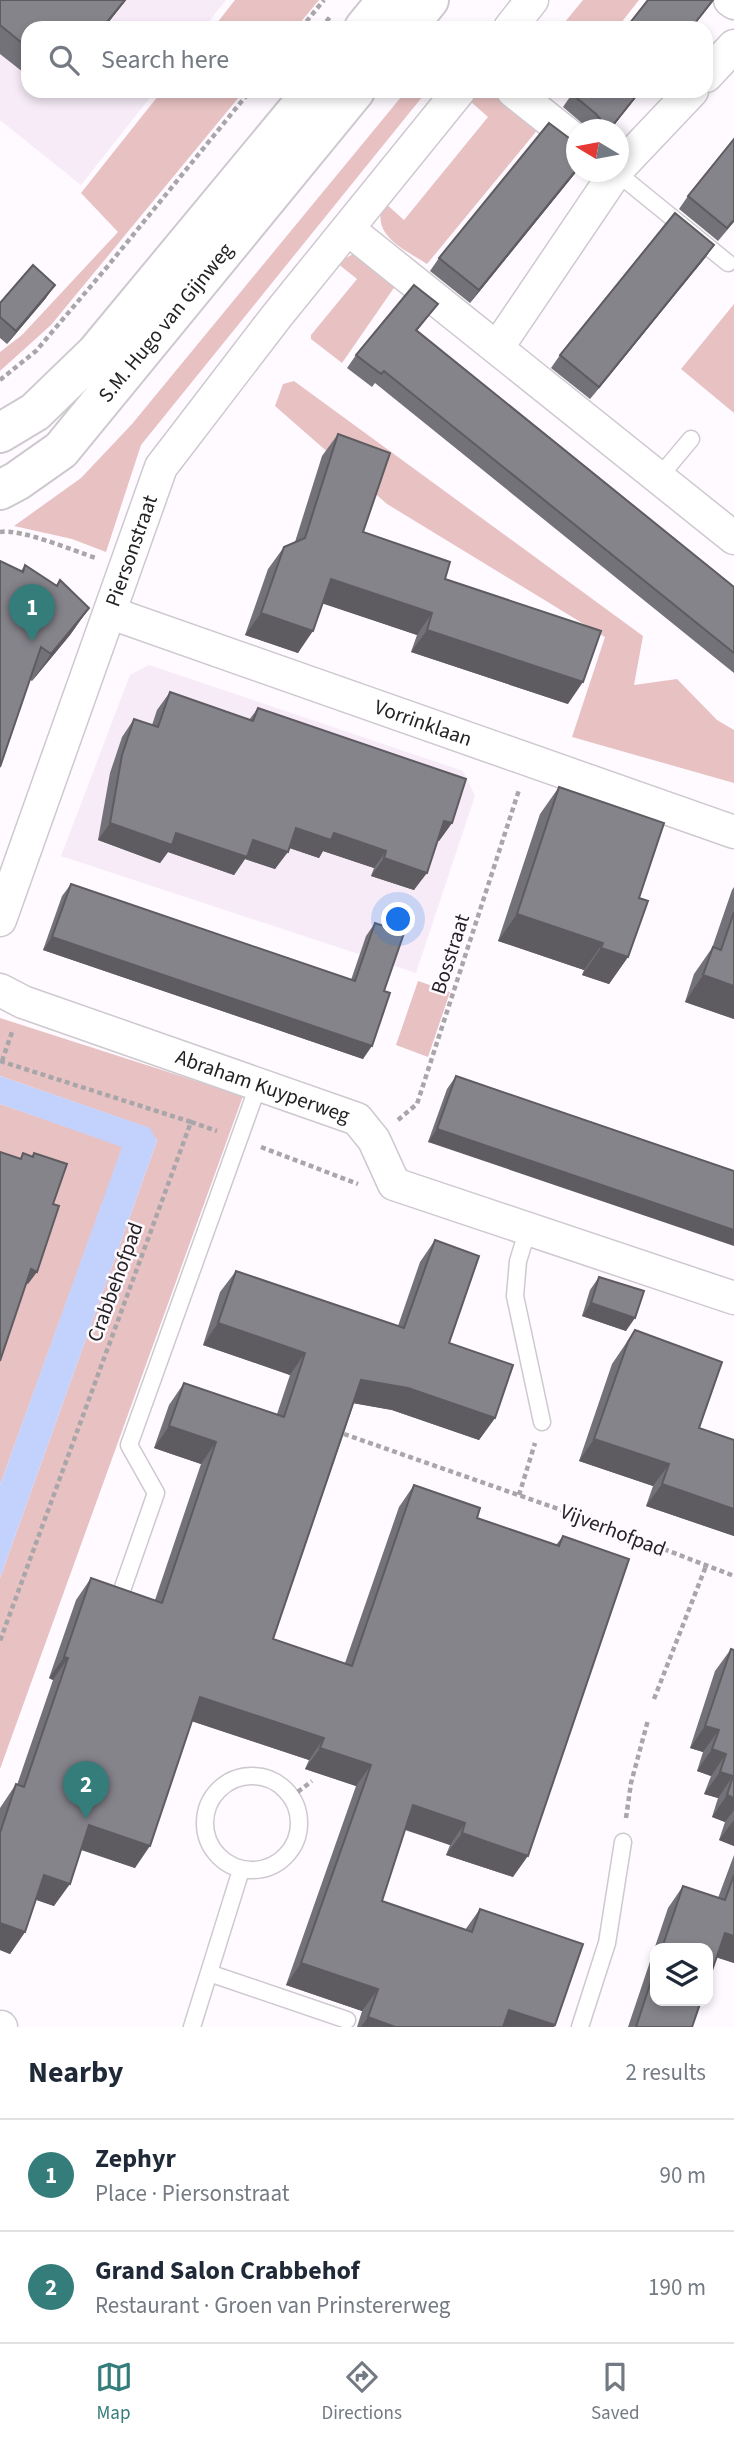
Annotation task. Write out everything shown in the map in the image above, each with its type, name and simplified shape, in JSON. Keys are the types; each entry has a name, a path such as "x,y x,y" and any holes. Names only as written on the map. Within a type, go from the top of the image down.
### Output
{"street":[{"path":"370,21 387,0"},
{"path":"412,21 429,0"},
{"path":"516,21 532,0"},
{"path":"730,0 734,3"},
{"path":"713,68 734,46"},
{"path":"307,116 342,98"},
{"name":"Piersonstraat","path":"0,920 161,467 232,372 453,98"},
{"path":"522,98 566,133"},
{"path":"629,157 685,98"},
{"name":"S.M. Hugo van Gijnweg","path":"0,433 35,412 96,353 307,116"},
{"name":"S.M. Hugo van Gijnweg","path":"0,490 18,481 61,450 307,116"},
{"path":"497,348 609,182"},
{"path":"348,229 660,476 734,538"},
{"name":"Vorrinklaan","path":"111,613 734,832"},
{"name":"Abraham Kuyperweg","path":"1,994 357,1119 374,1140 394,1184"},
{"path":"394,1184 734,1298"}],"lane":[{"path":"629,182 728,263"},
{"path":"660,476 691,439"},
{"path":"120,1596 156,1493 129,1445 258,1086"},
{"path":"528,1229 518,1261 516,1296 542,1422"},
{"path":"243,1777 263,1777 278,1784 291,1797 298,1813 299,1828 293,1847 283,1859 267,1868 241,1870 220,1858 209,1845 205,1829 206,1812 214,1796 226,1783 243,1777"},
{"path":"580,2027 607,1943 623,1842"},
{"path":"192,2027 241,1870"},
{"path":"209,1973 347,2020"}],"path":[{"path":"307,21 324,0"},
{"path":"0,380 36,351 244,98"},
{"name":"Bosstraat","path":"374,1140 418,1104 519,789 531,760"},
{"path":"0,1060 191,1122 372,1189 394,1184"},
{"name":"Crabbehofpad","path":"0,1641 191,1122"},
{"path":"519,1495 542,1422"},
{"name":"Vijverhofpad","path":"344,1434 519,1495 734,1576"},
{"path":"654,1699 706,1566"},
{"path":"623,1842 631,1783 648,1720"},
{"path":"291,1797 312,1781"}],"shaded area":[{"path":"0,0 226,0 210,21 21,21 21,98 149,98 81,185 0,120"},
{"path":"235,0 319,0 302,21 218,21"},
{"path":"583,0 639,0 622,21 566,21"},
{"path":"156,98 238,98 51,325 0,371 0,352 22,335 118,232 81,193"},
{"path":"400,98 421,98 141,445 106,552 72,539 14,526 81,478 132,424"},
{"path":"474,98 502,98 520,110 539,128 427,264 391,240 385,232 381,224 384,202 404,220 488,117 470,101"},
{"path":"353,254 363,255 398,282 342,363 311,339 311,335 357,279 337,263"},
{"path":"734,304 734,413 681,369"},
{"path":"294,381 643,636 634,685 677,679 717,720 734,730 734,783 572,737 605,637 387,504 275,406 283,384"},
{"path":"149,665 463,771 475,796 416,973 61,856 130,675"},
{"path":"418,981 450,992 428,1057 396,1045"},
{"path":"0,1018 243,1096 0,1769 0,1578 157,1141 149,1128 0,1076"},
{"path":"0,1104 123,1146 0,1485"}],"water":[{"path":"0,1076 150,1128 157,1141 0,1578 0,1485 122,1147 0,1104"}],"building":[{"path":"0,0 125,0 108,21 21,21 21,42 0,25"},
{"path":"648,0 713,0 696,21 632,21"},
{"path":"577,98 634,98 618,119 600,119"},
{"path":"549,123 566,136 566,182 479,290 439,258"},
{"path":"734,139 734,220 727,228 688,196"},
{"path":"675,213 714,245 599,387 560,355"},
{"path":"33,265 55,285 16,331 0,317 0,303"},
{"path":"414,285 438,304 416,330 734,587 734,653 384,371 381,374 356,355"},
{"path":"338,434 390,453 363,532 450,562 445,579 601,631 583,682 427,630 432,613 331,579 313,631 261,613 284,547 305,538"},
{"path":"0,561 23,572 25,565 57,586 60,580 89,608 51,654 41,647 0,767"},
{"path":"170,692 253,721 258,708 466,779 452,823 444,821 427,873 384,858 386,851 334,833 331,840 296,828 288,852 253,840 247,857 176,833 172,845 110,823 122,755 134,719 158,727"},
{"path":"559,787 664,823 639,898 648,901 628,957 601,948 603,943 517,914"},
{"path":"71,884 355,981 375,923 404,933 384,991 390,993 372,1046 52,937"},
{"path":"734,912 734,986 703,975 713,947 721,950"},
{"path":"456,1076 734,1171 734,1230 437,1129"},
{"path":"0,1152 21,1159 23,1153 33,1157 34,1153 67,1164 53,1204 59,1206 37,1272 31,1269 0,1361"},
{"path":"435,1240 479,1256 449,1343 513,1365 495,1418 408,1388 361,1380 273,1639 352,1666 414,1485 480,1508 477,1518 559,1546 563,1536 629,1559 528,1856 462,1833 465,1823 413,1805 382,1901 472,1932 480,1909 583,1944 555,2025 509,2010 503,2027 395,2027 368,2017 378,1989 301,1963 371,1765 320,1748 324,1738 200,1697 150,1846 89,1825 70,1884 44,1875 25,1932 0,1923 0,1833 16,1784 24,1787 68,1658 64,1657 91,1578 162,1603 216,1442 169,1426 184,1383 284,1417 305,1353 218,1323 236,1271 404,1328"},
{"path":"599,1277 644,1291 635,1318 591,1303"},
{"path":"635,1330 722,1362 699,1428 734,1440 734,1509 662,1484 669,1464 594,1439 628,1342"},
{"path":"731,1649 734,1650 734,1798 727,1795 733,1776 720,1772 726,1754 712,1749 719,1730 705,1726"},
{"path":"734,1875 734,1936 725,1933 713,1968 713,1943 664,1943 683,1886 725,1900"},
{"path":"650,1984 650,2006 699,2006 692,2027 636,2027"}],"place":[{"name":"Zephyr","path":"32,642"},
{"name":"Grand Salon Crabbehof","path":"86,1819"}]}
